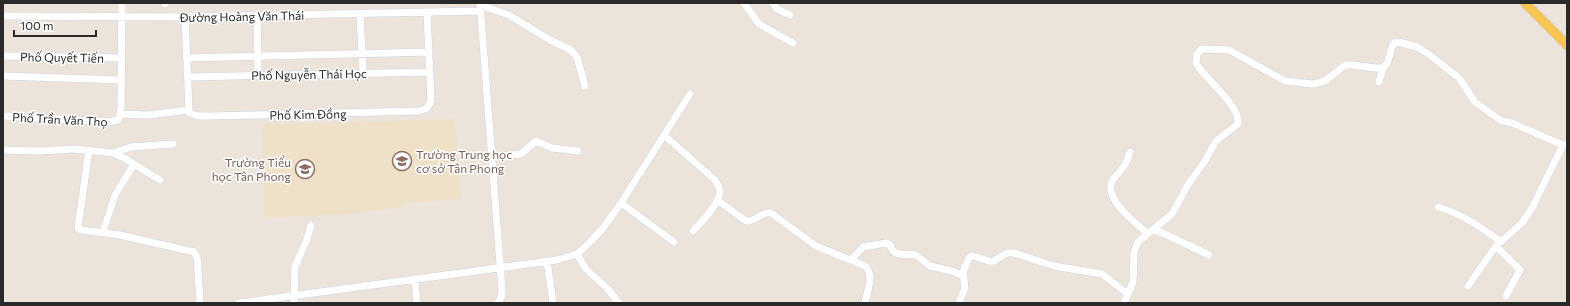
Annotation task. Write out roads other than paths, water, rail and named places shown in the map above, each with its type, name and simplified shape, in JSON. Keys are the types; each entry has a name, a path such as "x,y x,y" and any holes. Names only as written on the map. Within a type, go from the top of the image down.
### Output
{"main road":[{"path":"1525,3 1567,45"}],"street":[{"path":"119,117 122,58 122,3"},
{"path":"744,3 759,24 792,43"},
{"path":"773,3 778,9 790,15"},
{"path":"480,6 502,295 498,303"},
{"name":"Đường Hoàng Văn Thái","path":"3,16 185,17 360,14 427,12 480,6 509,15 550,40 571,50 577,57 585,86"},
{"path":"427,12 430,72"},
{"path":"360,14 363,72"},
{"path":"257,15 258,75"},
{"path":"185,17 188,58 189,111"},
{"path":"1379,82 1383,68 1387,64 1394,43 1402,43 1417,47 1456,75 1462,81 1472,99 1482,109 1500,120 1512,123 1565,144 1532,208 1522,223 1498,244 1468,286"},
{"path":"1124,303 1133,282 1136,246 1138,242 1147,233 1164,222 1176,208 1189,183 1205,161 1216,141 1236,126 1238,122 1237,115 1224,95 1196,63 1196,58 1200,50 1229,50 1285,81 1313,84 1325,81 1345,65 1383,68"},
{"name":"Phố Nguyễn Thái Học","path":"188,58 429,52"},
{"name":"Phố Quyết Tiến","path":"3,56 122,58"},
{"name":"Phố Nguyễn Thái Học","path":"188,76 430,72"},
{"name":"Phố Kim Đồng","path":"119,117 189,111 198,116 209,116 419,111 427,108 431,101 430,72"},
{"name":"Phố Quyết Tiến","path":"3,76 121,80"},
{"path":"239,303 294,300 415,279 547,261 577,254 596,236 621,203 690,94"},
{"name":"Phố Trần Văn Thọ","path":"3,116 108,122 119,117"},
{"path":"664,135 715,180 720,191 717,200 693,231"},
{"path":"491,157 521,154 536,142 552,148 578,151"},
{"path":"3,150 31,152 74,149 113,152 131,147 173,144"},
{"path":"89,150 78,228 194,252 197,255 198,261 200,303"},
{"path":"113,152 160,180"},
{"path":"1130,152 1126,162 1112,180 1112,191 1122,211 1147,233"},
{"path":"103,232 115,195 134,164"},
{"path":"717,200 746,220 751,221 765,213 771,213 816,246 862,264 870,273 865,303"},
{"path":"621,203 674,242"},
{"path":"1438,207 1451,211 1476,224 1498,244 1520,270 1506,296"},
{"path":"294,300 294,267 307,239 311,225"},
{"path":"1154,229 1209,255"},
{"path":"851,260 861,248 886,243 890,245 893,251 898,254 916,255 930,266 952,271 963,276"},
{"path":"959,303 965,288 963,276 965,267 971,256 992,262 1011,252 1060,268 1102,274 1128,294"},
{"path":"577,254 586,269 607,288 619,303"},
{"path":"547,261 552,303"},
{"path":"415,279 417,303"}],"place":[{"name":"Trường Trung học cơ sở Tân Phong","path":"402,161"},
{"name":"Trường Tiểu học Tân Phong","path":"305,169"}]}
